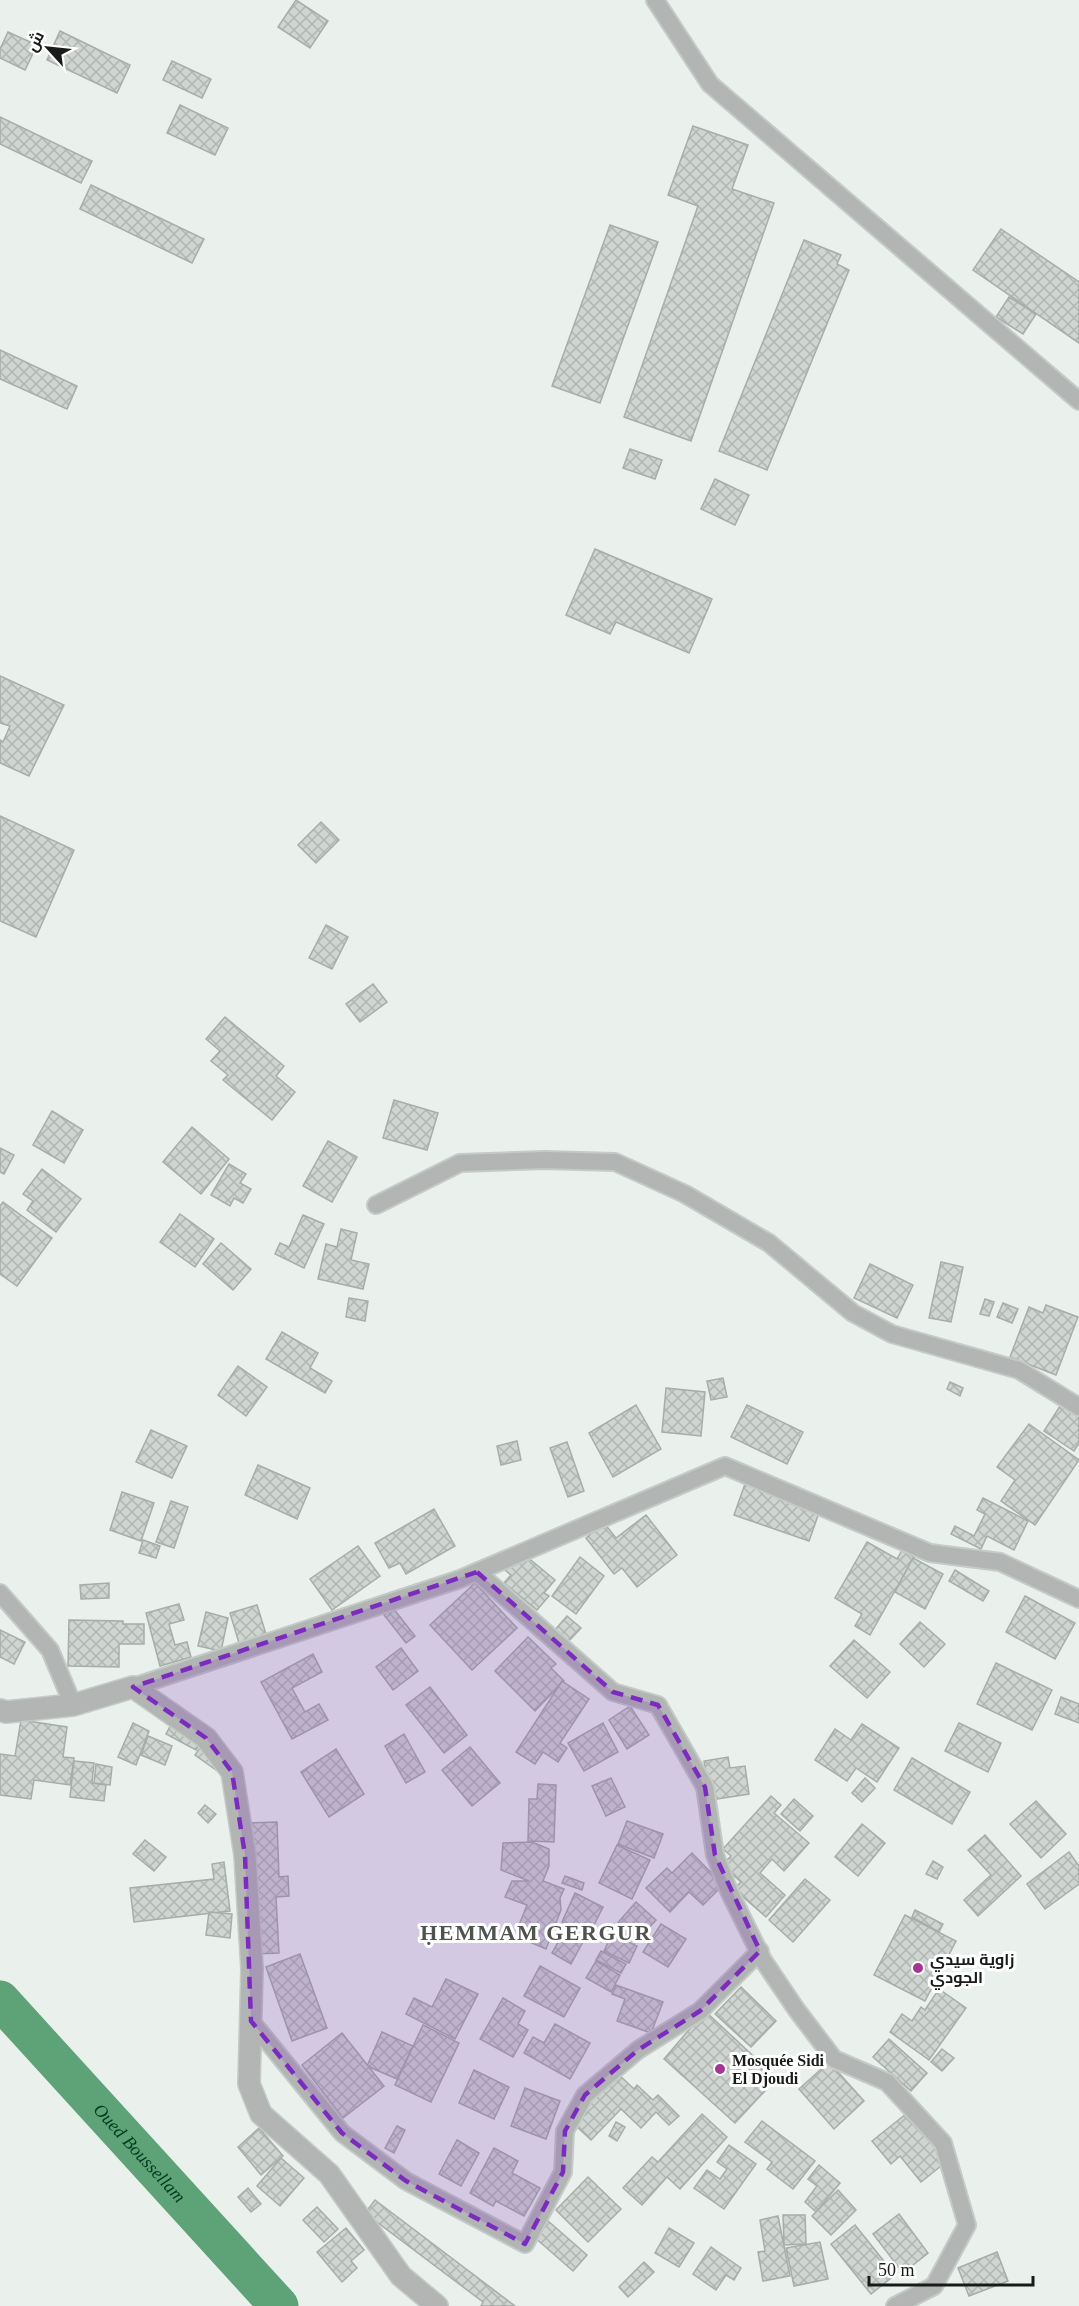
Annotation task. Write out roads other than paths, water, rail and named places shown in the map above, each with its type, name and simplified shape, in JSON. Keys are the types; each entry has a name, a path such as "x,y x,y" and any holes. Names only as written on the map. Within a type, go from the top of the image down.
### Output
{"street":[{"path":"655,0 710,84 1079,401"},
{"path":"376,1205 460,1163 544,1160 615,1162 685,1194 769,1242 853,1313 892,1334 1019,1370 1079,1407"},
{"path":"0,1710 6,1712 73,1705 133,1688 477,1572 725,1466 930,1553 1000,1562 1079,1599"},
{"path":"477,1572 613,1692 658,1705 705,1787 715,1855 729,1891 759,1951 796,2009 834,2059 887,2082 944,2143 967,2225 934,2286 895,2306"},
{"path":"0,1593 50,1650 73,1705"},
{"path":"133,1688 206,1738 232,1772 245,1855 252,1969 249,2084 261,2114 328,2174 401,2276 437,2306"},
{"path":"251,2021 342,2133 406,2181 525,2244 563,2172 565,2132 585,2095 638,2050 700,2011 759,1951"}],"waterway":[{"name":"Oued Boussellam","path":"0,2000 279,2306"}],"place":[{"name":"زاوية سيدي الجودي","path":"918,1968"},
{"name":"Mosquée Sidi El Djoudi","path":"720,2069"}],"district":[{"name":"ḤEMMAM GERGUR","path":"536,1932"}]}
